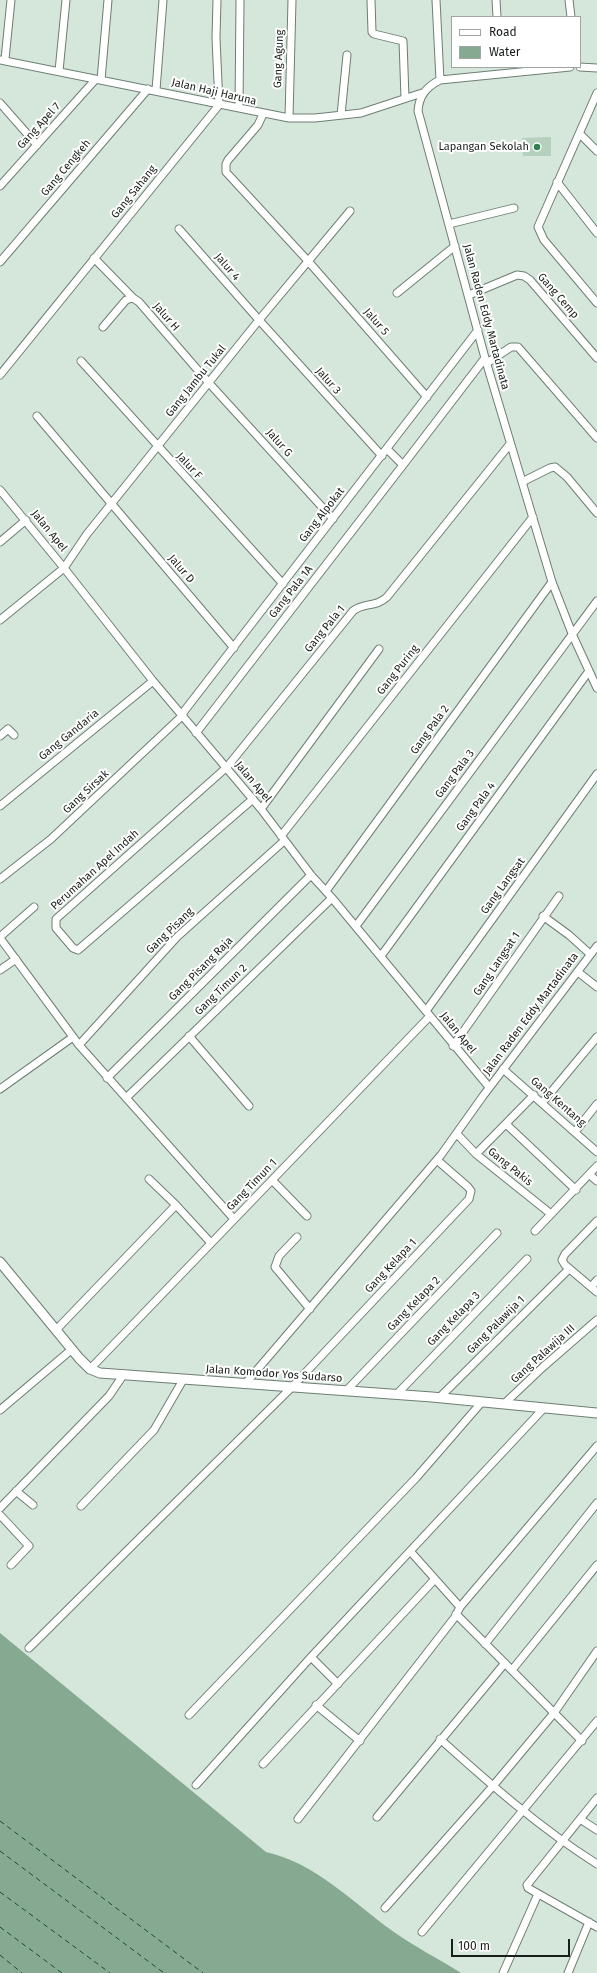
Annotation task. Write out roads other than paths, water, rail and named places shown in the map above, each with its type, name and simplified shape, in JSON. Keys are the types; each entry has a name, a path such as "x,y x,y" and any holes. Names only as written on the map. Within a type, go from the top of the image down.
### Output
{"street":[{"path":"3,59 11,0"},
{"path":"59,71 66,0"},
{"path":"98,80 108,0"},
{"path":"156,90 163,0"},
{"path":"218,0 216,38 219,105"},
{"path":"239,108 240,0"},
{"name":"Gang Agung","path":"289,118 292,0"},
{"path":"371,0 372,32 374,34 403,41 405,98"},
{"path":"436,0 440,80"},
{"path":"496,0 497,16"},
{"path":"569,0 571,16"},
{"path":"341,115 348,55"},
{"name":"Jalan Haji Haruna","path":"3,59 98,80 156,90 219,105 289,118 315,118 361,112 422,93"},
{"path":"581,67 596,69"},
{"path":"422,93 440,80 499,70 546,68"},
{"name":"Gang Apel 7","path":"0,186 98,80"},
{"name":"Gang Cengkeh","path":"0,262 148,89"},
{"path":"597,92 580,134 540,222 538,231 597,303"},
{"name":"Jalan Raden Eddy Martadinata","path":"422,93 418,112 510,444 552,582 573,636 597,688"},
{"path":"0,103 37,145"},
{"name":"Gang Sahang","path":"0,375 219,105"},
{"name":"Jalur 5","path":"263,114 258,125 228,160 226,164 226,172 308,261 427,397"},
{"path":"580,134 597,151"},
{"path":"557,182 597,233"},
{"path":"449,224 514,208"},
{"name":"Gang Jambu Tukal","path":"0,620 64,568 87,534 259,320 350,211"},
{"name":"Jalur 4","path":"179,229 259,320"},
{"path":"397,293 455,246"},
{"name":"Jalur H","path":"94,258 133,298 209,383"},
{"name":"Gang Cemp","path":"469,295 516,275 524,276 530,280 597,358"},
{"path":"103,327 126,300 133,298"},
{"name":"Jalur 3","path":"259,320 382,456"},
{"name":"Gang Alpokat","path":"183,715 478,330"},
{"name":"Gang Pala 1A","path":"196,733 486,360 511,347 518,347 597,438"},
{"name":"Jalur F","path":"81,361 283,584"},
{"name":"Jalur G","path":"209,383 333,519"},
{"name":"Jalur D","path":"37,416 234,648"},
{"name":"Gang Pala 1","path":"227,767 353,611 364,606 378,604 387,597 510,444"},
{"path":"387,450 403,465"},
{"path":"522,482 555,467 567,477 597,513"},
{"name":"Jalan Apel","path":"0,490 26,520 153,681 262,809 311,875 356,926 489,1088"},
{"name":"Gang Puring","path":"283,839 532,517"},
{"path":"0,542 26,520"},
{"name":"Gang Pala 2","path":"326,891 552,582"},
{"name":"Gang Pala 3","path":"356,926 573,636 597,601"},
{"path":"262,809 379,649"},
{"name":"Gang Pala 4","path":"381,956 589,671"},
{"name":"Gang Gandaria","path":"0,806 153,681"},
{"name":"Gang Sirsak","path":"0,879 52,840 183,715"},
{"path":"0,736 8,729 14,736"},
{"name":"Perumahan Apel Indah","path":"227,767 56,919 56,928 73,948 76,950 80,948 253,799"},
{"name":"Gang Langsat","path":"428,1014 597,774"},
{"name":"Gang Pisang","path":"79,1045 177,938 283,839"},
{"name":"Gang Pisang Raja","path":"107,1078 311,875"},
{"name":"Gang Langsat 1","path":"453,1046 543,916 559,896"},
{"name":"Gang Timun 2","path":"126,1098 332,898"},
{"path":"34,907 0,937 79,1045 234,1219"},
{"path":"543,916 569,935 590,954"},
{"name":"Jalan Raden Eddy Martadinata","path":"245,1384 437,1160 503,1069 597,946"},
{"path":"0,970 16,959"},
{"path":"578,972 597,987"},
{"name":"Gang Timun 1","path":"90,1369 272,1180 428,1014"},
{"path":"189,1036 249,1106"},
{"path":"0,1089 73,1037"},
{"path":"542,1103 597,1037"},
{"name":"Gang Kentang","path":"503,1069 597,1152"},
{"path":"476,1154 534,1096"},
{"path":"575,1132 597,1104"},
{"path":"506,1124 576,1190"},
{"name":"Gang Pakis","path":"457,1134 476,1154 551,1214"},
{"name":"Gang Kelapa 1","path":"292,1387 470,1199 471,1191 468,1187 437,1160"},
{"path":"535,1231 576,1190 597,1166"},
{"path":"590,1175 597,1181"},
{"path":"149,1179 176,1205 211,1243"},
{"path":"272,1180 307,1216"},
{"path":"56,1330 176,1205"},
{"path":"597,1221 562,1258 563,1262 569,1268 597,1292"},
{"name":"Gang Kelapa 2","path":"346,1391 497,1234"},
{"path":"297,1237 279,1256 275,1267 310,1309"},
{"name":"Gang Kelapa 3","path":"397,1394 527,1260"},
{"path":"0,1262 71,1350 90,1369"},
{"name":"Gang Palawija 1","path":"439,1398 569,1268"},
{"path":"591,1286 597,1280"},
{"name":"Gang Palawija III","path":"504,1404 543,1367 597,1320"},
{"path":"0,1410 71,1350"},
{"name":"Jalan Komodor Yos Sudarso","path":"90,1369 104,1374 124,1374 183,1380 397,1394 597,1413"},
{"path":"0,1508 109,1396 124,1374"},
{"path":"81,1506 154,1430 183,1380"},
{"path":"28,1648 292,1387"},
{"path":"189,1715 416,1478 481,1402"},
{"path":"196,1785 311,1657 544,1408"},
{"path":"298,1819 360,1741 460,1607 597,1446"},
{"path":"16,1491 33,1505"},
{"path":"485,1644 597,1502"},
{"path":"0,1515 29,1546 11,1565"},
{"path":"410,1551 460,1607"},
{"path":"512,1670 597,1565"},
{"path":"263,1764 316,1705 338,1684 435,1579"},
{"path":"456,1614 582,1741"},
{"path":"385,1908 493,1786 554,1713 597,1651"},
{"path":"311,1657 338,1684"},
{"path":"377,1817 440,1739 505,1663"},
{"path":"316,1705 360,1741"},
{"path":"422,1932 582,1741 597,1721"},
{"path":"440,1739 493,1786 561,1842 597,1864"},
{"path":"597,1798 527,1883 528,1888 597,1927"},
{"path":"580,1819 597,1830"},
{"path":"503,1973 538,1894"},
{"path":"568,1973 589,1922"}],"water":[{"path":"0,1633 266,1852 284,1857 318,1874 394,1932 461,1973 0,1973"}],"place":[{"name":"Lapangan Sekolah","path":"537,147"}]}
